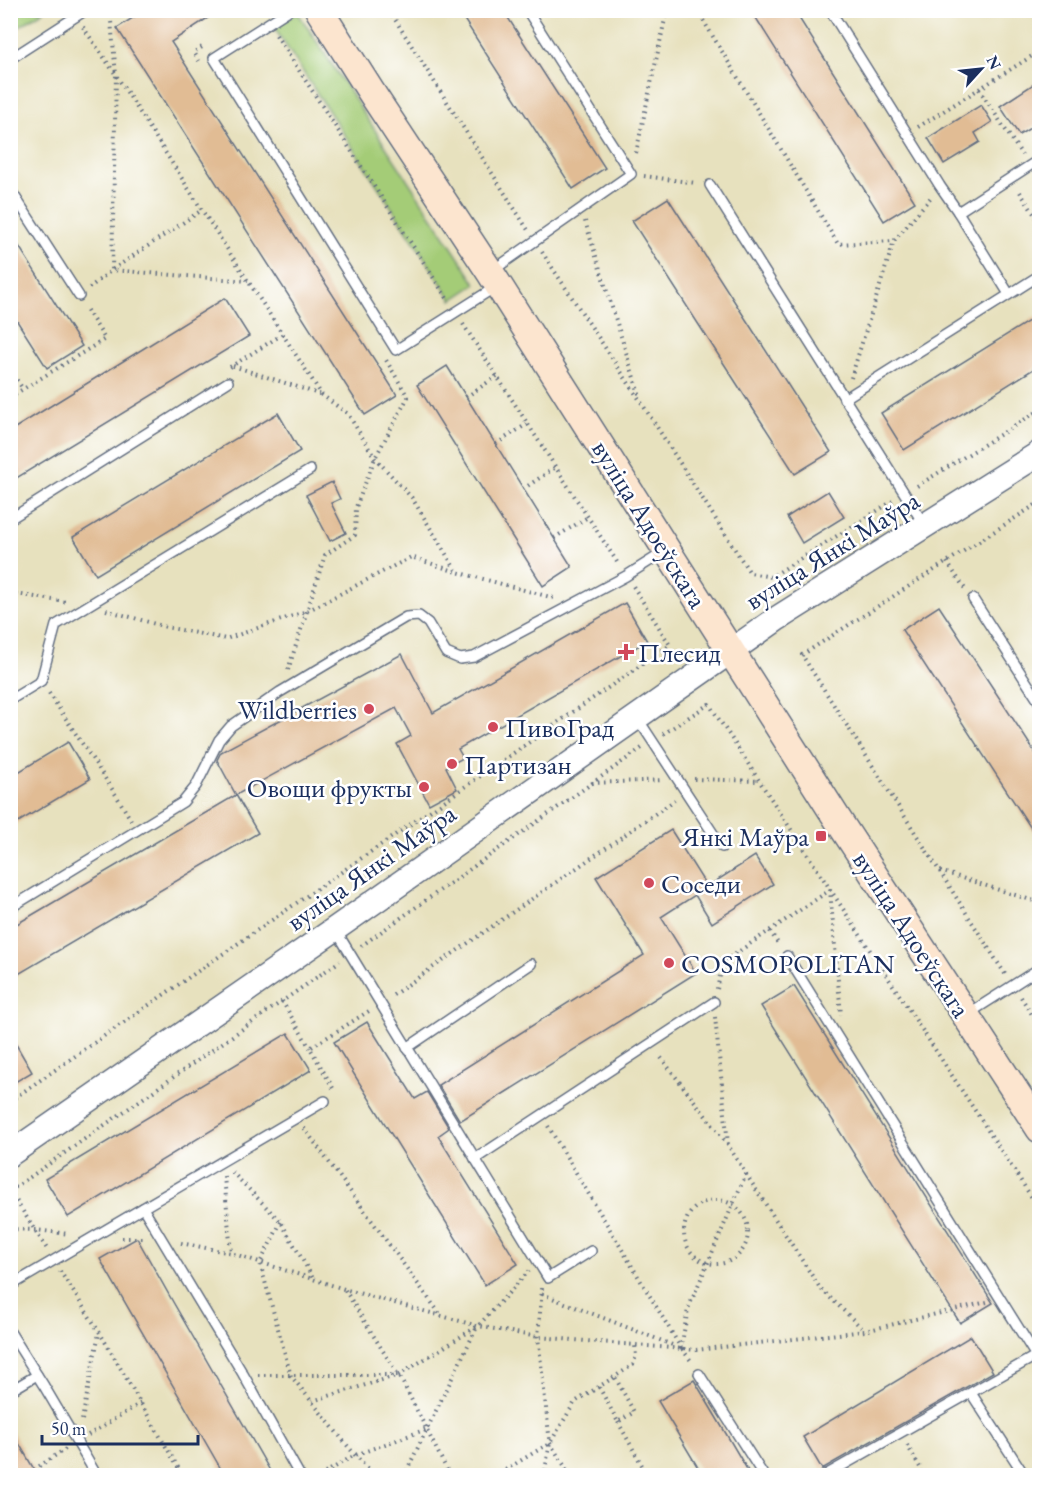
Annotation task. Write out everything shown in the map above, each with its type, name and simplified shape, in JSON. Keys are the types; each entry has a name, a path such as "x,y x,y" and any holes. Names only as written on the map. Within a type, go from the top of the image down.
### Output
{"main road":[{"name":"вуліца Адоеўскага","path":"319,10 494,279 844,830 1040,1129"}],"street":[{"name":"вуліца Янкі Маўра","path":"10,1154 778,618 1040,453"}],"lane":[{"path":"10,59 86,10"},
{"path":"289,10 214,58 396,350 494,279 535,241 631,174 527,10"},
{"path":"830,10 1009,294"},
{"path":"958,212 1040,159"},
{"path":"710,185 925,526"},
{"path":"10,189 79,296"},
{"path":"844,399 1040,274"},
{"path":"10,519 228,382"},
{"path":"10,700 41,681 56,625 310,470"},
{"path":"10,908 183,802 196,786 219,740 231,726 280,692 406,618 419,616 428,623 446,653 460,659 474,657 577,604 666,551"},
{"path":"970,595 1040,703"},
{"path":"636,717 722,847"},
{"path":"335,929 548,1278 591,1251"},
{"path":"787,957 1001,1299 1038,1354 824,1476"},
{"path":"407,1047 531,964"},
{"path":"966,1016 1040,968"},
{"path":"476,1159 714,1002"},
{"path":"10,1286 325,1101"},
{"path":"143,1208 243,1374 300,1476"},
{"path":"10,1332 97,1476"},
{"path":"697,1370 764,1476"},
{"path":"10,1391 37,1375"},
{"path":"971,1393 1025,1476"}],"path":[{"path":"10,16 18,10"},
{"path":"110,10 116,75 112,270"},
{"path":"389,10 750,573 771,578 1040,410"},
{"path":"667,10 631,174 710,185"},
{"path":"698,10 838,244 894,242"},
{"path":"76,17 116,75 322,395"},
{"path":"200,62 194,52 213,40"},
{"path":"908,134 1040,51"},
{"path":"979,89 1029,166"},
{"path":"844,399 894,242 940,186"},
{"path":"1020,192 1040,223"},
{"path":"581,209 641,402"},
{"path":"10,397 105,339 79,296 112,270 202,210"},
{"path":"112,270 248,281"},
{"path":"280,692 326,555 355,535 356,507 375,458 408,397 383,356"},
{"path":"232,366 322,395 348,414 375,458 412,498 457,572"},
{"path":"10,369 23,390"},
{"path":"466,397 497,376"},
{"path":"496,444 528,424"},
{"path":"523,489 556,467"},
{"path":"1040,502 802,655 1040,1027"},
{"path":"554,538 588,517"},
{"path":"10,593 88,606 166,627 226,639 307,611 411,557 457,572 577,604"},
{"path":"947,562 970,595"},
{"path":"10,1101 670,645 660,628"},
{"path":"41,681 138,831"},
{"path":"709,704 1040,1210"},
{"path":"310,1048 380,1004 685,792"},
{"path":"939,871 1040,903"},
{"path":"728,1145 714,1002 723,962 830,890"},
{"path":"830,890 844,1048"},
{"path":"282,1001 337,1095 325,1101"},
{"path":"650,1043 728,1145 820,1288 865,1331"},
{"path":"542,1115 681,1348 697,1370"},
{"path":"297,1118 441,1315"},
{"path":"222,1162 280,1222 315,1280"},
{"path":"222,1162 231,1253"},
{"path":"681,1348 688,1309 746,1174"},
{"path":"10,1191 100,1333 183,1476"},
{"path":"712,1200 733,1205 741,1211 746,1220 748,1230 744,1249 728,1262 718,1264 708,1263 698,1258 690,1250 686,1241 684,1230 687,1219 693,1210 712,1200"},
{"path":"280,1222 260,1263 291,1376 355,1455 376,1476"},
{"path":"10,1229 94,1237 162,1239 231,1253 344,1289 478,1326 538,1337 696,1350 865,1331 1001,1299"},
{"path":"312,1401 399,1376 478,1326 538,1262"},
{"path":"543,1271 538,1337 550,1443 544,1476"},
{"path":"344,1289 399,1376 450,1476"},
{"path":"542,1294 681,1348"},
{"path":"404,1476 478,1326"},
{"path":"495,1476 550,1443 575,1402 633,1365 636,1356 635,1345"},
{"path":"243,1374 399,1376"},
{"path":"615,1377 634,1412 618,1422"},
{"path":"599,1387 648,1476"},
{"path":"77,1442 141,1403"},
{"path":"320,1476 355,1455 427,1429"},
{"path":"900,1433 925,1476"},
{"path":"550,1443 570,1474 603,1476"}],"green space":[{"path":"11,10 44,10 44,11 11,32"},
{"path":"298,13 476,284 452,300 273,26"}],"building":[{"path":"145,10 220,10 171,42 397,395 365,415 117,28"},
{"path":"458,10 503,10 605,168 573,189"},
{"path":"751,10 794,10 915,202 884,221"},
{"path":"1040,80 1040,122 1019,135 1000,106"},
{"path":"981,105 992,122 975,133 980,142 944,164 928,138"},
{"path":"668,198 831,452 795,474 632,221"},
{"path":"10,232 82,346 47,368 10,310"},
{"path":"225,298 249,336 10,482 10,431"},
{"path":"1040,314 1040,365 904,450 881,413"},
{"path":"447,366 572,567 543,586 417,385"},
{"path":"278,413 300,451 96,575 73,537"},
{"path":"332,482 340,499 331,503 346,533 330,541 306,495"},
{"path":"828,491 844,517 802,543 787,517"},
{"path":"625,603 647,641 458,749 463,758 446,767 457,789 429,804 397,744 411,736 396,708 236,795 217,760 221,752 402,654 433,713"},
{"path":"939,606 1040,760 1040,842 902,630"},
{"path":"68,742 90,779 10,827 10,777"},
{"path":"236,795 258,833 10,979 10,928"},
{"path":"671,830 707,887 755,856 773,884 712,923 695,895 661,917 696,973 460,1121 438,1085 644,955 596,877"},
{"path":"794,986 993,1303 960,1323 761,1006"},
{"path":"367,1022 415,1099 427,1092 449,1128 438,1136 518,1264 485,1285 334,1042"},
{"path":"288,1033 311,1070 68,1217 45,1179"},
{"path":"10,1034 32,1072 10,1085"},
{"path":"137,1238 273,1476 225,1476 100,1259"},
{"path":"971,1336 993,1372 822,1469 803,1437"},
{"path":"694,1380 751,1476 703,1476 658,1401"},
{"path":"10,1428 38,1476 10,1476"}],"place":[{"name":"Плесид","path":"626,652"},
{"name":"Wildberries","path":"369,709"},
{"name":"ПивоГрад","path":"493,727"},
{"name":"Партизан","path":"452,764"},
{"name":"Овощи фрукты","path":"424,787"},
{"name":"Янкі Маўра","path":"821,836"},
{"name":"Соседи","path":"649,883"},
{"name":"COSMOPOLITAN","path":"669,963"}]}
